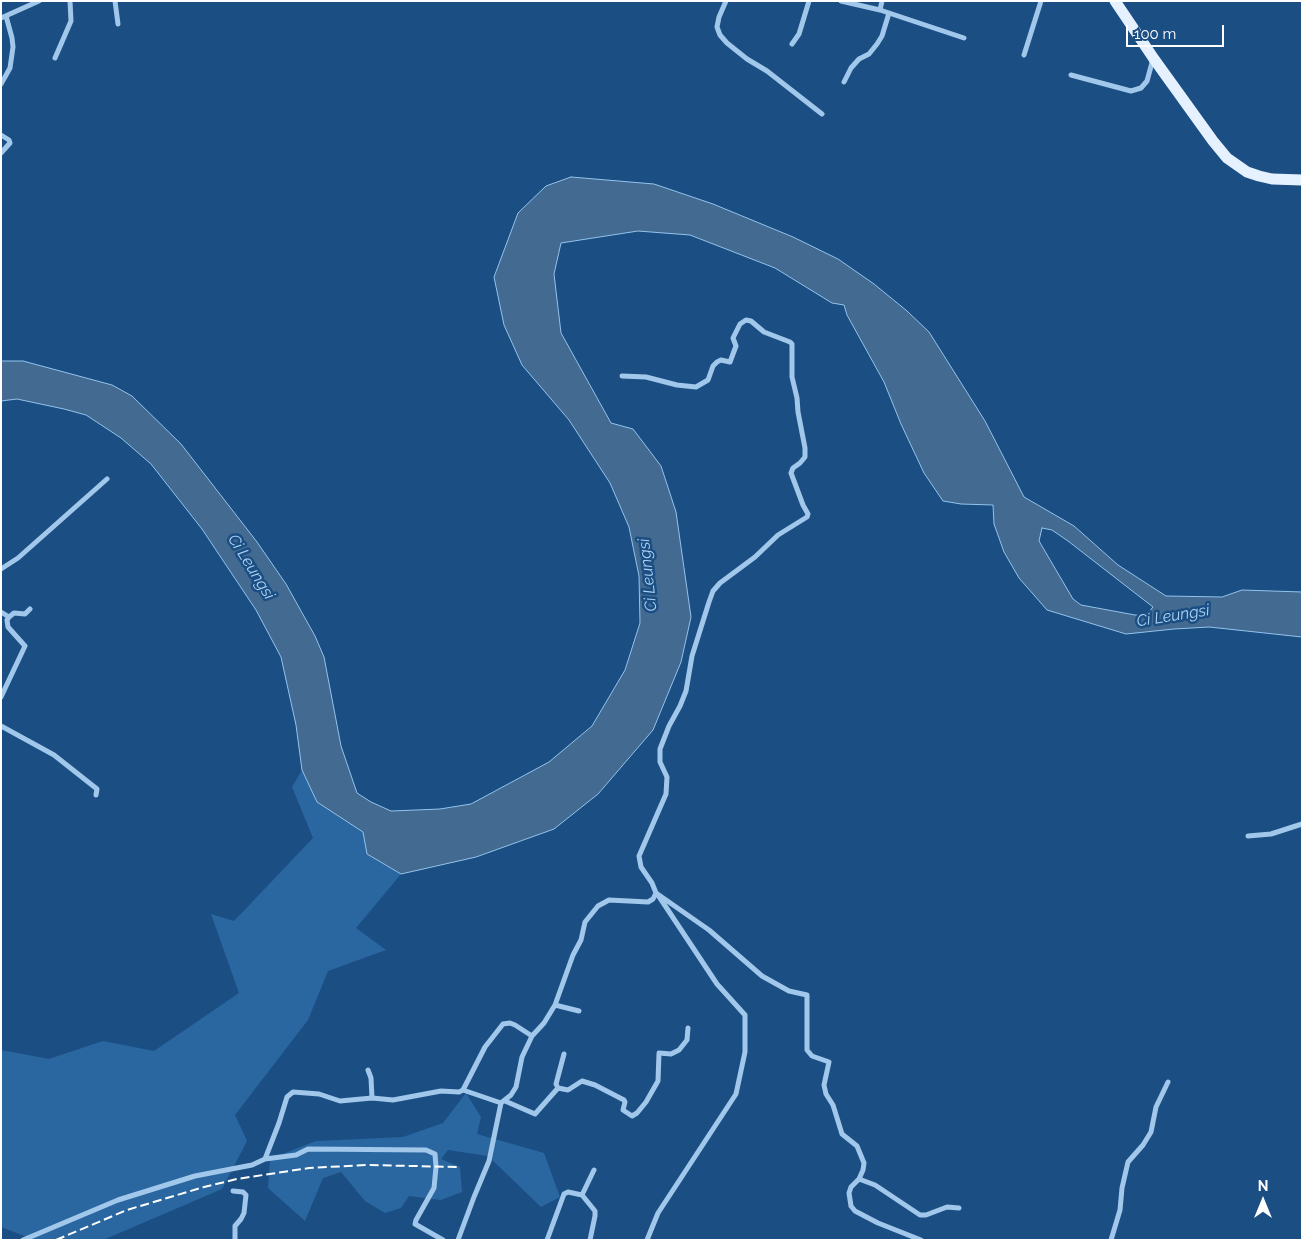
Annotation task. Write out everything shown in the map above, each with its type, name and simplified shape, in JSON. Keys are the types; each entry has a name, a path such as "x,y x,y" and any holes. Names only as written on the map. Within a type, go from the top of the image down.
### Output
{"main road":[{"path":"1120,4 1154,59 1213,141 1237,167 1272,179 1302,180"}],"street":[{"path":"1,84 10,68 12,48 12,38 4,17 39,1"},
{"path":"55,58 71,21 70,1"},
{"path":"115,1 118,24"},
{"path":"726,1 717,27 720,35 747,59 768,71 822,114"},
{"path":"792,44 799,34 809,1"},
{"path":"841,1 880,10 964,38"},
{"path":"880,10 882,1"},
{"path":"1024,55 1041,1"},
{"path":"844,82 851,68 877,44 882,36 889,13"},
{"path":"1071,75 1131,91 1141,88 1147,81 1154,59"},
{"path":"1,135 9,140 10,143 1,153"},
{"path":"622,376 646,377 677,385 696,387 708,380 713,366 717,362 721,360 730,362 736,346 733,338 740,324 746,320 751,321 764,332 790,342 792,344 792,377 798,398 798,412 805,448 805,457 793,468 791,473 808,514 807,517 778,535 755,557 713,590 692,656 686,691 660,748 660,762 667,776 666,794 638,856 641,867 652,883 656,893 717,984 744,1015 745,1052 736,1094 658,1213 647,1240"},
{"path":"1,569 18,558 107,479"},
{"path":"1,697 25,646 8,627 7,620 14,613 25,614 30,609"},
{"path":"1,612 9,617"},
{"path":"1,726 54,755 97,789 96,795"},
{"path":"1248,836 1271,834 1302,824"},
{"path":"458,1240 471,1203 490,1161 503,1102 516,1087 522,1057 532,1036 544,1023 555,1005 573,955 581,940 583,926 588,917 598,906 609,900 648,902 653,899 656,893"},
{"path":"656,893 709,930 725,946 762,976 789,991 807,995 807,1050 812,1056 830,1064 824,1085 826,1094 833,1105 842,1134 857,1146 864,1163 859,1179 851,1187 849,1202 853,1208 878,1223 921,1240"},
{"path":"555,1005 579,1011"},
{"path":"463,1090 485,1047 503,1024 510,1023 532,1036"},
{"path":"558,1088 568,1090 580,1082 586,1082 624,1100 623,1110 632,1116 646,1102 658,1081 659,1053 671,1054 680,1050 687,1040 688,1028"},
{"path":"558,1088 556,1084 564,1054"},
{"path":"368,1070 371,1078 372,1098"},
{"path":"1111,1240 1120,1210 1122,1188 1128,1162 1143,1145 1151,1132 1156,1107 1168,1082"},
{"path":"265,1159 287,1097 296,1091 319,1094 340,1101 372,1098 393,1100 442,1091 459,1092 463,1090 536,1114 558,1088"},
{"path":"23,1240 118,1200 195,1176 252,1165 265,1159 296,1155 308,1149 426,1150 435,1154 434,1188 415,1224 443,1240"},
{"path":"582,1195 594,1170"},
{"path":"859,1179 875,1185 920,1215 947,1207 959,1208"},
{"path":"233,1191 243,1192 246,1195 244,1213 235,1226 235,1240"},
{"path":"547,1240 564,1194 568,1192 582,1195 595,1211 590,1240"}],"shaded area":[{"path":"302,770 317,802 363,832 367,854 401,874 356,928 386,950 328,971 308,1020 235,1115 247,1141 222,1189 103,1240 35,1240 1,1227 1,1050 49,1059 103,1041 154,1051 239,993 211,914 234,921 313,838 292,787"},
{"path":"466,1093 481,1117 477,1134 544,1153 560,1197 541,1207 488,1156 448,1150 441,1159 460,1167 462,1192 441,1200 409,1196 401,1208 385,1213 365,1201 341,1172 323,1178 305,1221 268,1188 270,1159 316,1141 403,1137 443,1123"}],"water":[{"name":"Ci Leungsi","path":"571,177 654,184 713,204 793,237 838,259 874,284 929,332 985,421 1024,497 1074,526 1118,565 1166,596 1222,597 1242,590 1302,592 1302,637 1209,627 1126,634 1047,610 1019,578 1004,552 994,524 993,505 961,504 943,501 924,473 884,382 847,315 844,305 832,303 775,268 690,235 638,231 561,243 554,274 561,333 611,423 633,429 661,466 676,512 691,617 681,662 653,730 598,794 554,829 476,857 401,874 367,854 363,832 317,802 302,770 296,725 281,657 256,610 202,529 151,464 121,438 86,415 17,399 1,401 1,361 23,361 112,385 132,396 181,444 257,542 286,584 315,636 324,657 341,746 357,793 391,811 440,809 471,804 549,762 592,726 625,670 640,623 639,576 629,527 610,483 569,420 522,365 504,325 494,277 518,213 546,186","holes":["1042,528 1052,530 1068,541 1153,607 1146,615 1135,615 1081,605 1073,599 1039,541"]}],"railway":[{"path":"56,1240 127,1210 237,1179 309,1168 366,1165 460,1167"}]}
